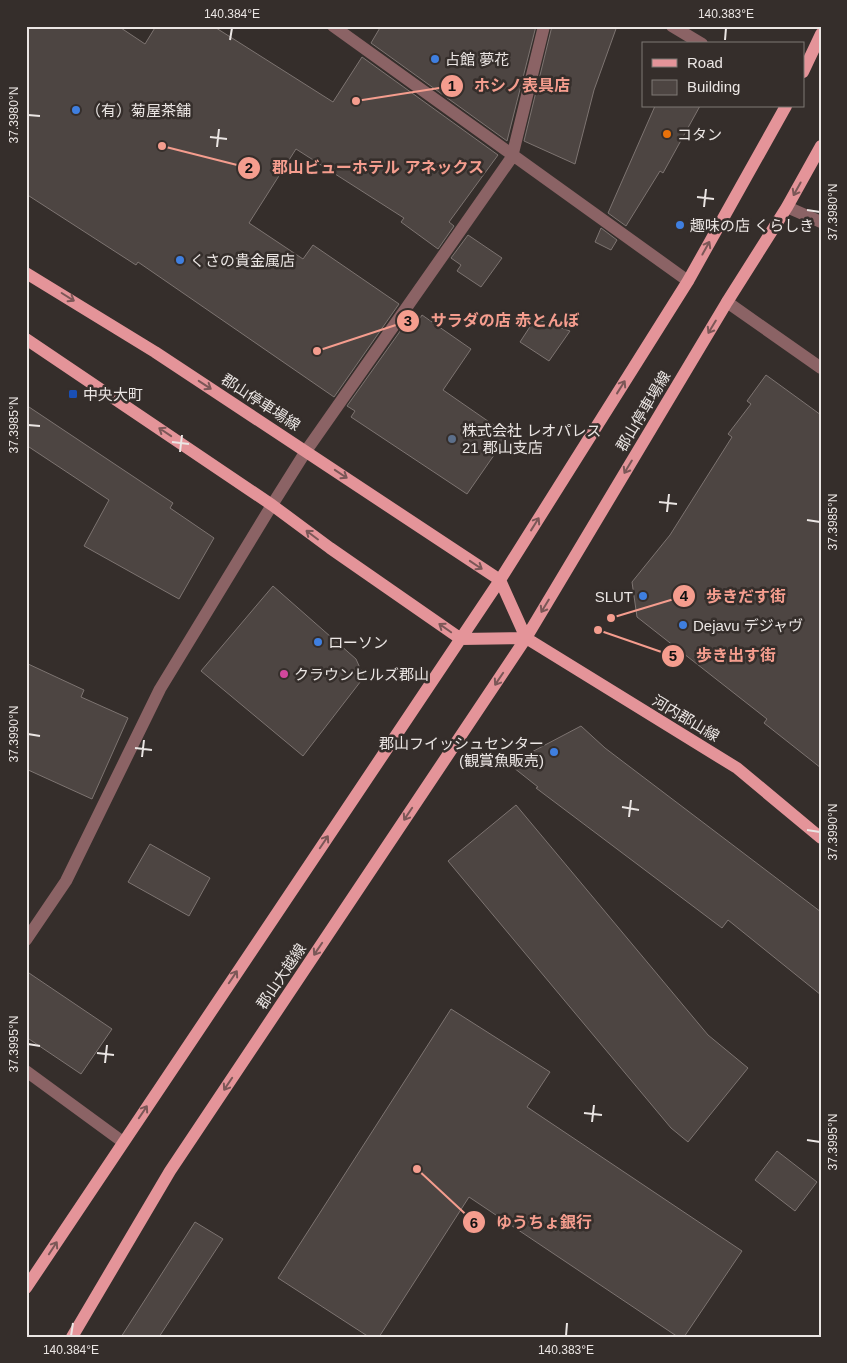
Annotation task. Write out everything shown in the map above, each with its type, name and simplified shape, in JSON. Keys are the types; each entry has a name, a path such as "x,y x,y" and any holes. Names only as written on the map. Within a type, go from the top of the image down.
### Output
{"main road":[{"path":"804,70 821,34"},
{"name":"郡山停車場線","path":"461,639 688,281 785,108"},
{"name":"郡山停車場線","path":"526,638 727,302 787,207 821,146"},
{"name":"郡山停車場線","path":"26,273 155,352 500,580"},
{"path":"26,339 272,505 330,548 461,639 526,638 500,580"},
{"name":"河内郡山線","path":"526,638 737,768 821,838"},
{"name":"郡山大越線","path":"72,1337 170,1171 526,638"},
{"path":"26,1288 461,639"}],"street":[{"path":"333,26 512,157 688,281"},
{"path":"26,940 66,880 160,689 272,505 306,451 512,157 544,26"},
{"path":"672,26 699,42"},
{"path":"787,207 821,222"},
{"path":"727,302 821,368"},
{"path":"26,1071 123,1142"}],"building":[{"path":"26,26 118,26 145,44 156,26 213,26 333,102 362,57 498,155 449,222 454,226 438,249 401,222 404,218 296,149 249,223 303,259 313,245 399,304 334,397 138,262 136,265 26,194"},
{"path":"381,26 536,26 507,141 371,43"},
{"path":"552,26 617,26 594,90 575,164 524,141"},
{"path":"654,108 699,108 663,173 660,171 626,226 608,213"},
{"path":"601,228 617,240 611,250 595,242"},
{"path":"468,235 502,258 481,287 457,271 461,265 451,258"},
{"path":"413,313 420,318 422,315 471,349 443,390 508,435 467,494 351,417 355,411 347,406"},
{"path":"535,319 570,331 549,361 520,342"},
{"path":"766,375 821,415 821,768 764,723 767,719 637,617 632,582 670,535 732,437 728,434 751,404 747,401"},
{"path":"26,405 173,503 170,508 214,538 179,599 84,546 109,500 26,445"},
{"name":"クラウンヒルズ郡山","path":"273,586 356,659 364,677 303,756 201,671"},
{"path":"26,663 84,690 81,697 128,718 92,799 26,769"},
{"path":"581,726 605,748 821,912 821,995 728,920 722,928 536,788 538,787 509,764"},
{"path":"516,805 708,1035 748,1068 688,1142 671,1128 448,861"},
{"path":"150,844 210,878 189,916 128,882"},
{"path":"26,971 112,1029 81,1074 26,1037"},
{"path":"451,1009 550,1072 527,1107 742,1251 684,1337 678,1337 469,1197 379,1337 369,1337 278,1278"},
{"path":"777,1151 817,1182 795,1211 755,1180"},
{"path":"195,1222 223,1239 159,1337 121,1337"}],"place":[{"name":"占館 夢花","path":"435,59"},
{"name":"ホシノ表具店","path":"356,101"},
{"name":"（有）菊屋茶舗","path":"76,110"},
{"name":"コタン","path":"667,134"},
{"name":"郡山ビューホテル アネックス","path":"162,146"},
{"name":"趣味の店 くらしき","path":"680,225"},
{"name":"くさの貴金属店","path":"180,260"},
{"name":"サラダの店 赤とんぼ","path":"317,351"},
{"name":"中央大町","path":"73,394"},
{"name":"株式会社 レオパレス 21 郡山支店","path":"452,439"},
{"name":"SLUT","path":"643,596"},
{"name":"歩きだす街","path":"611,618"},
{"name":"Dejavu デジャヴ","path":"683,625"},
{"name":"歩き出す街","path":"598,630"},
{"name":"ローソン","path":"318,642"},
{"name":"クラウンヒルズ郡山","path":"284,674"},
{"name":"郡山フイッシュセンター (観賞魚販売)","path":"554,752"},
{"name":"ゆうちょ銀行","path":"417,1169"}]}
